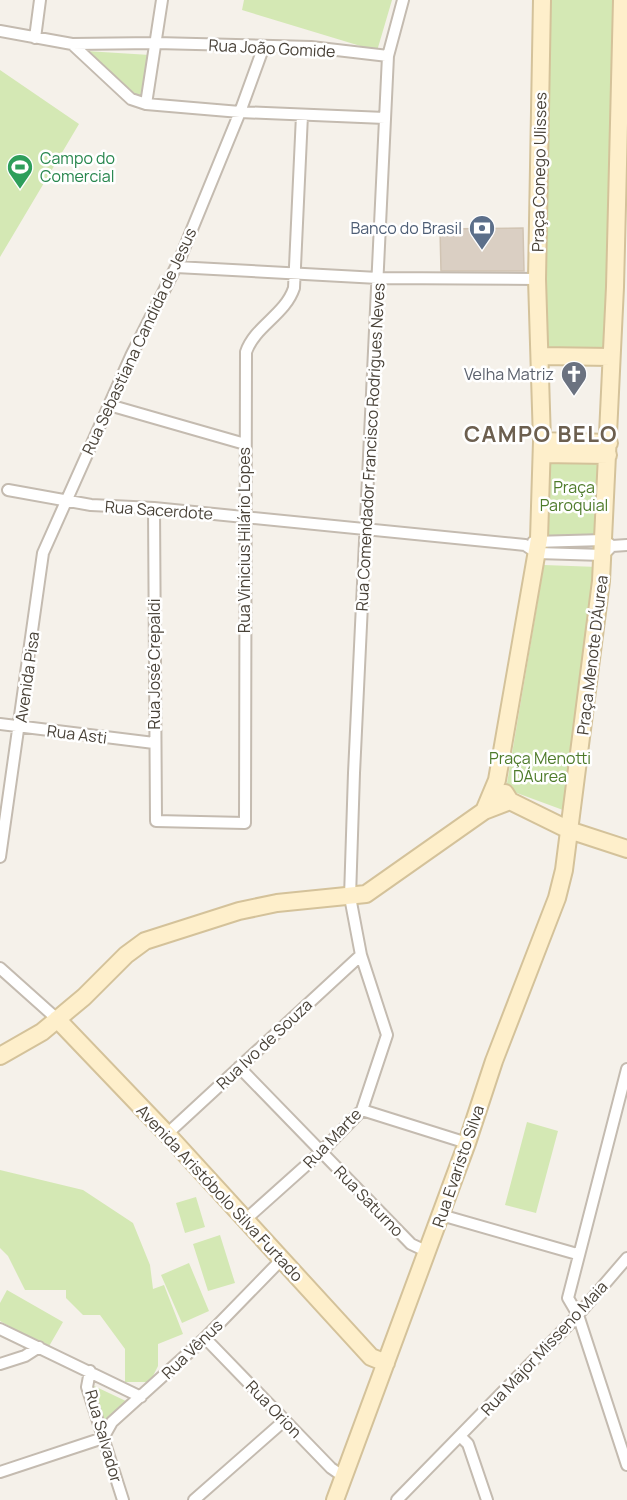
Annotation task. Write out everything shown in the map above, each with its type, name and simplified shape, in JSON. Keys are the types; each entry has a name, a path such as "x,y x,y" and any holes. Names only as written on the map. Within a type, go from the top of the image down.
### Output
{"main road":[{"name":"Praça Conego Ulisses","path":"541,350 537,279 542,0"},
{"path":"542,447 608,449 611,357 621,287 624,74 622,0"},
{"path":"484,811 497,780 534,546 542,447 541,350 611,357"},
{"name":"Praça Menote D'Áurea","path":"569,830 606,547 608,449"},
{"path":"497,780 510,801 569,830 627,849"},
{"path":"0,1056 21,1046 57,1019 84,997 126,955 145,941 240,911 278,903 366,894 484,811 510,801"},
{"name":"Rua Evaristo Silva","path":"335,1500 428,1252 494,1061 557,898 569,830"},
{"name":"Avenida Aristóbolo Silva Furtado","path":"57,1019 167,1134 371,1357 386,1363"}],"street":[{"path":"35,38 40,0"},
{"path":"146,104 162,0"},
{"name":"Rua Comendador Francisco Rodrigues Neves","path":"350,897 388,56 403,0"},
{"path":"0,31 72,44 85,50 130,99 146,104 240,112 385,118"},
{"name":"Rua João Gomide","path":"85,50 156,43 311,47 388,56"},
{"name":"Rua Sebastiana Candida de Jesus","path":"66,501 109,405 176,267 240,112 264,46"},
{"name":"Rua Vinicius Hilário Lopes","path":"156,821 245,823 246,352 250,339 291,299 295,275 302,115"},
{"path":"176,267 378,278 537,279"},
{"path":"109,405 245,444"},
{"name":"Rua Sacerdote","path":"8,490 91,505 244,516 534,546"},
{"name":"Avenida Pisa","path":"0,857 43,553 66,501"},
{"name":"Rua José Crepaldi","path":"153,508 153,743 156,821"},
{"path":"606,547 627,545"},
{"name":"Praça Menote D'Áurea","path":"534,546 606,547"},
{"name":"Rua Asti","path":"0,724 153,743"},
{"name":"Rua Marte","path":"245,1220 321,1152 362,1110 387,1035 361,955 350,897"},
{"name":"Rua Ivo de Souza","path":"167,1134 361,955"},
{"path":"0,968 57,1019"},
{"name":"Rua Saturno","path":"239,1067 411,1244 428,1252"},
{"path":"627,1069 577,1254 568,1298 578,1315 627,1465"},
{"path":"362,1110 467,1143"},
{"path":"441,1215 577,1254"},
{"name":"Rua Major Misseno Maia","path":"398,1500 578,1315 627,1258"},
{"name":"Rua Vênus","path":"103,1438 112,1422 205,1338 282,1259"},
{"path":"0,1329 141,1397"},
{"name":"Rua Orion","path":"205,1338 331,1468 344,1477"},
{"path":"0,1364 25,1356 39,1347"},
{"name":"Rua Salvador","path":"90,1371 87,1387 123,1500"},
{"path":"194,1500 285,1420"},
{"path":"461,1437 468,1444 487,1500"},
{"path":"0,1472 103,1438"}],"green space":[{"path":"244,0 392,0 377,51 242,10"},
{"path":"546,0 618,0 618,76 604,350 549,349 545,344"},
{"path":"86,51 150,55 140,98"},
{"name":"Campo do Comercial","path":"0,70 79,124 0,257"},
{"name":"Praça Paroquial","path":"548,457 600,457 600,536 547,536"},
{"name":"Praça Menotti DÁurea","path":"544,565 598,567 563,810 506,789"},
{"path":"527,1122 558,1131 536,1213 505,1205"},
{"path":"0,1170 83,1190 133,1223 150,1265 153,1289 164,1285 183,1334 158,1344 158,1366 150,1382 125,1382 125,1349 100,1315 83,1315 66,1298 66,1290 25,1290 8,1256 0,1248"},
{"path":"196,1197 205,1227 185,1233 176,1203"},
{"path":"220,1235 235,1283 208,1291 193,1244"},
{"path":"189,1263 209,1311 182,1323 161,1275"},
{"path":"7,1290 63,1322 48,1348 0,1321 0,1303"},
{"path":"92,1385 128,1402 103,1422"}],"building":[{"name":"Banco do Brasil","path":"523,228 524,271 441,271 440,229"}],"place":[{"name":"Campo do Comercial","path":"20,190"},
{"name":"Banco do Brasil","path":"482,251"},
{"name":"Velha Matriz","path":"574,397"}],"district":[{"name":"CAMPO BELO","path":"541,434"}]}
